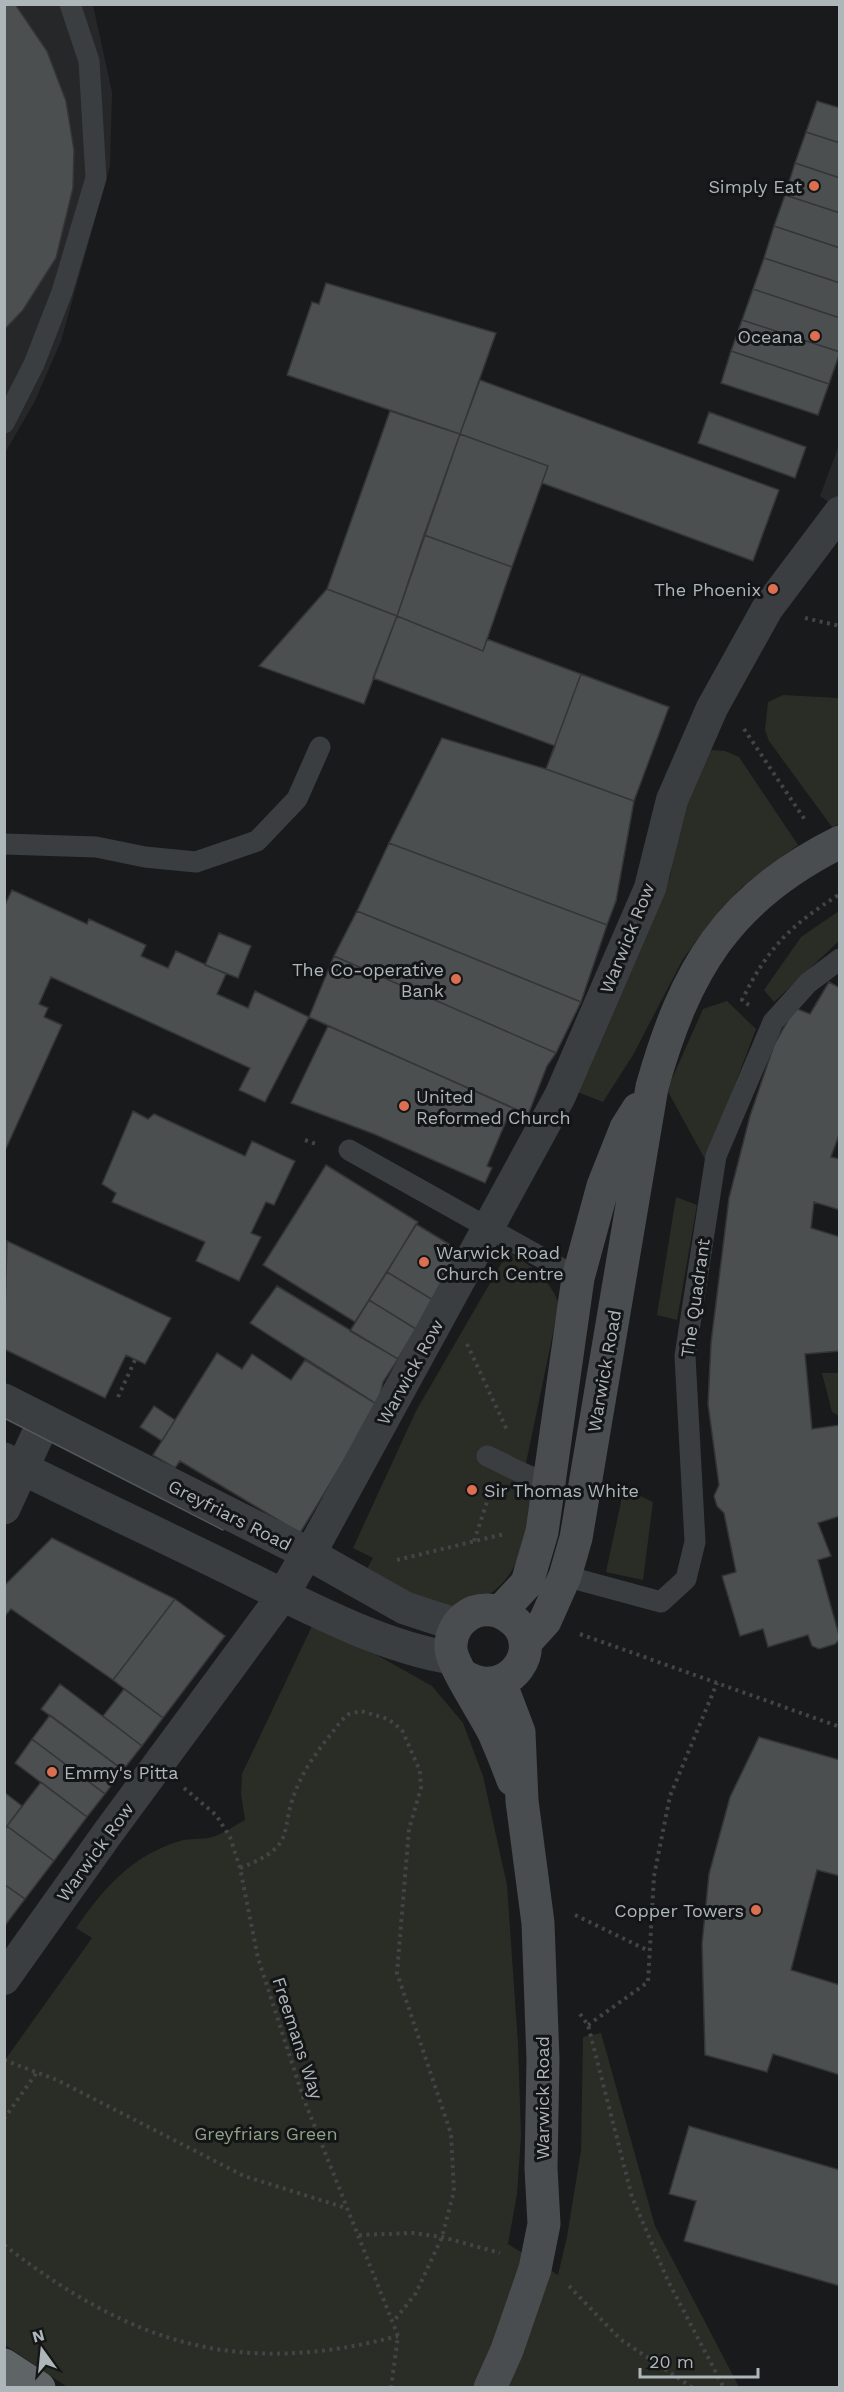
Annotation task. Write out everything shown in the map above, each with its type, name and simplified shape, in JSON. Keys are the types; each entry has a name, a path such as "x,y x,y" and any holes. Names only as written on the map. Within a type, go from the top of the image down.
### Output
{"highway":[{"path":"4,2365 39,2388"}],"main road":[{"name":"Warwick Road","path":"490,2388 507,2350 535,2269 544,2224 541,1964 532,1858 522,1801 519,1732 500,1682 515,1672 524,1653 525,1643 546,1621 576,1538 651,1087 663,1046 685,991 714,941 743,908 765,889 832,845"},
{"name":"Warwick Road","path":"500,1612 527,1583 542,1532 578,1278 603,1186 626,1128 651,1087"},
{"path":"500,1682 481,1684 458,1667 451,1641 457,1625 464,1618 481,1610 500,1612 519,1627 525,1643"},
{"name":"Warwick Road","path":"458,1667 494,1733 522,1801"}],"street":[{"name":"Warwick Row","path":"4,1979 283,1595 307,1553 317,1541 560,1096 650,888 672,800 715,702 767,609 840,512"},
{"name":"Greyfriars Road","path":"4,1400 307,1553 405,1608 457,1625"},
{"path":"4,1508 13,1464 45,1421"},
{"path":"13,1464 283,1595 394,1644 458,1667"}],"lane":[{"path":"4,423 34,364 62,292 96,178 88,62 69,4"},
{"path":"4,386 34,364"},
{"path":"4,844 96,847 145,857 196,862 257,840 297,799 320,747"},
{"name":"The Quadrant","path":"564,1576 662,1602 686,1579 695,1542 685,1356 716,1156 773,1022 808,983 840,959"},
{"path":"349,1150 578,1278"},
{"path":"494,1459 517,1468 530,1479 549,1482"}],"path":[{"path":"715,702 737,717 832,845"},
{"path":"773,1022 742,1000 759,965 779,940 808,914 840,894"},
{"path":"446,1307 460,1328 510,1436 494,1459 474,1541"},
{"path":"118,1397 135,1360"},
{"path":"392,1562 525,1529 542,1532"},
{"path":"573,1631 840,1727"},
{"path":"588,2025 648,1982 654,1876 670,1796 717,1683"},
{"path":"240,1868 265,1858 279,1845 286,1833 289,1806 299,1782 341,1720 361,1711 388,1719 402,1730 420,1771 421,1788 409,1829 398,1973 452,2134 454,2191 442,2237 416,2293 393,2322"},
{"name":"Freemans Way","path":"157,1767 216,1815 230,1837 240,1868 258,1958 303,2097 398,2336"},
{"path":"572,1913 650,1952"},
{"path":"578,2012 588,2025 632,2197 668,2281 724,2388"},
{"path":"4,2060 37,2072 244,2176 347,2208"},
{"path":"4,2119 37,2072"},
{"path":"359,2235 413,2233 442,2237 502,2254"},
{"path":"4,2245 75,2296 121,2320 196,2347 257,2354 304,2353 365,2344 398,2336 391,2388"},
{"path":"572,2287 620,2339 693,2388"}],"shaded area":[{"path":"5,5 93,5 112,92 110,166 61,341 35,401 5,453"},
{"path":"839,445 839,510 820,496"}],"green space":[{"path":"783,695 839,698 839,824 832,827 769,741 765,730 768,702"},
{"path":"713,750 725,751 739,757 798,845 741,888 703,932 683,959 633,1055 603,1102 575,1091 670,877 683,804 705,753"},
{"path":"839,911 839,941 774,1002 764,990 801,937"},
{"path":"727,1001 756,1029 706,1161 667,1090 703,1009"},
{"path":"676,1197 697,1205 677,1320 657,1315"},
{"path":"508,1252 545,1280 559,1304 524,1473 537,1485 530,1520 513,1569 490,1594 457,1608 440,1610 428,1608 360,1581 373,1558 353,1548 416,1411"},
{"path":"822,1373 839,1373 839,1416 832,1412"},
{"path":"624,1488 653,1502 643,1580 606,1572"},
{"name":"Greyfriars Green","path":"312,1626 375,1654 432,1686 463,1723 483,1776 507,1885 518,2044 521,2136 517,2194 508,2244 558,2275 567,2237 581,2150 583,2037 601,2033 655,2226 739,2387 67,2387 5,2345 5,2060 92,1938 76,1928 120,1875 133,1864 163,1847 184,1840 216,1836 245,1820 241,1794 242,1774"}],"building":[{"path":"4,4 15,4 47,51 66,101 74,150 73,188 56,258 23,310 4,330"},
{"path":"817,101 840,108 840,143 806,132"},
{"path":"806,132 840,143 840,178 795,163"},
{"name":"Simply Eat","path":"795,163 840,178 840,213 785,195"},
{"path":"785,195 840,213 840,248 774,226"},
{"path":"774,226 840,248 840,283 764,258"},
{"path":"764,258 840,283 840,318 753,289"},
{"path":"326,283 496,333 460,434 287,375 312,302 319,304"},
{"name":"Oceana","path":"753,289 840,318 840,352 742,320"},
{"path":"742,320 840,352 829,384 731,351"},
{"path":"731,351 829,384 818,415 721,383"},
{"path":"480,380 779,490 753,561 542,483 548,466 460,434"},
{"path":"390,411 460,434 397,616 327,589"},
{"path":"709,412 806,447 795,478 698,443"},
{"path":"460,434 548,466 512,567 424,535"},
{"path":"424,535 512,567 483,651 397,616"},
{"path":"327,589 397,616 364,704 259,666"},
{"path":"397,616 483,651 487,639 669,707 634,801 546,769 555,746 373,678"},
{"path":"581,674 669,707 634,801 546,769"},
{"path":"442,738 546,769 634,801 616,901 607,925 389,843"},
{"path":"389,843 607,925 581,1002 357,911"},
{"path":"12,890 87,924 89,919 146,945 141,956 168,968 176,951 226,974 217,994 248,1008 255,991 309,1017 265,1102 239,1090 250,1068 51,977 39,1004 48,1008 44,1017 62,1025 4,1153 4,907"},
{"name":"The Co-operative Bank","path":"357,911 581,1002 556,1053 334,956"},
{"path":"219,933 251,946 238,978 205,965"},
{"path":"334,956 556,1053 547,1066 528,1115 309,1017"},
{"path":"829,982 840,988 840,1132 831,1157 840,1159 840,1210 814,1202 811,1228 840,1237 840,1351 805,1354 812,1429 840,1425 840,1516 818,1523 831,1556 818,1560 840,1639 835,1644 819,1649 812,1646 808,1635 768,1647 763,1629 740,1636 722,1576 736,1572 724,1513 717,1506 714,1496 719,1485 708,1404 711,1343 729,1198 750,1116 774,1045 795,1008 810,1014"},
{"name":"United Reformed Church","path":"328,1026 516,1109 510,1121 507,1119 487,1166 492,1168 485,1183 374,1134 291,1103"},
{"path":"133,1111 148,1119 154,1114 245,1156 252,1141 295,1161 274,1205 266,1202 251,1233 261,1237 239,1281 196,1261 205,1242 112,1202 116,1193 102,1184"},
{"path":"326,1165 418,1222 355,1322 263,1265"},
{"name":"Warwick Road Church Centre","path":"416,1224 462,1252 433,1300 387,1272"},
{"path":"7,1241 171,1318 145,1364 126,1355 105,1398 4,1349"},
{"path":"387,1272 433,1300 416,1329 369,1300"},
{"path":"277,1286 398,1359 383,1382 378,1405 250,1323"},
{"path":"369,1300 416,1329 398,1359 350,1331"},
{"path":"217,1353 242,1369 252,1354 291,1380 305,1360 378,1405 300,1533 180,1461 175,1468 153,1455"},
{"path":"154,1406 175,1420 162,1441 140,1427"},
{"path":"52,1538 175,1599 113,1680 11,1609 4,1617 4,1586"},
{"path":"175,1599 225,1636 163,1718 113,1680"},
{"path":"60,1684 142,1746 123,1770 41,1709"},
{"path":"124,1689 163,1718 142,1746 103,1716"},
{"path":"50,1715 123,1770 105,1794 32,1739"},
{"name":"Copper Towers","path":"759,1737 840,1760 840,1876 817,1870 791,1970 840,1985 840,2075 773,2054 767,2072 705,2055 702,1944 709,1874 730,1797"},
{"name":"Emmy's Pitta","path":"32,1739 105,1794 87,1817 15,1763"},
{"path":"41,1782 87,1817 54,1861 7,1826"},
{"path":"4,1792 22,1806 4,1830"},
{"path":"7,1826 54,1861 25,1899 4,1884 4,1830"},
{"path":"4,1884 25,1899 4,1927"},
{"path":"689,2126 840,2170 840,2286 684,2241 696,2201 669,2194"}],"tram line":[{"path":"4,1418 223,1530"}],"place":[{"name":"Simply Eat","path":"814,186"},
{"name":"Oceana","path":"815,336"},
{"name":"The Phoenix","path":"773,589"},
{"name":"The Co-operative Bank","path":"456,979"},
{"name":"United Reformed Church","path":"404,1106"},
{"name":"Warwick Road Church Centre","path":"424,1262"},
{"name":"Sir Thomas White","path":"472,1490"},
{"name":"Emmy's Pitta","path":"52,1772"},
{"name":"Copper Towers","path":"756,1910"}]}
